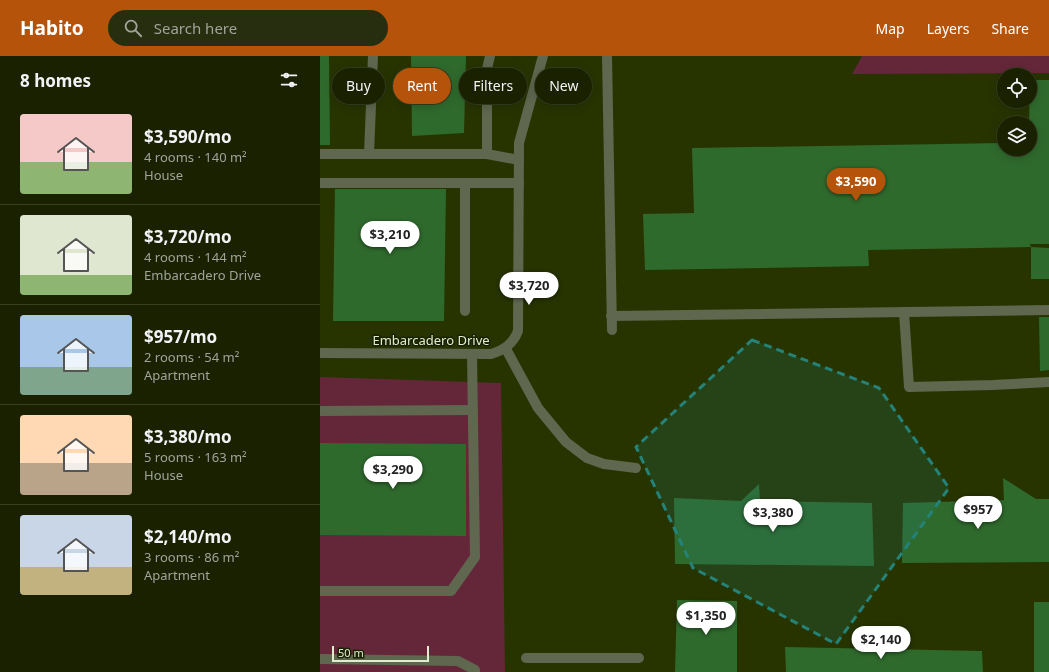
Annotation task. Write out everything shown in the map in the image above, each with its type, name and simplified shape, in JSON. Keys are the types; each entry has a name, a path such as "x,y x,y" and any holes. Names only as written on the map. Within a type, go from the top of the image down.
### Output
{"street":[{"path":"369,154 373,56"},
{"path":"487,154 487,69 490,56"},
{"name":"Embarcadero Drive","path":"320,352 491,354 506,349 516,337 518,330 519,143 543,56"},
{"path":"608,56 612,330"},
{"path":"320,154 487,154 519,160"},
{"path":"320,183 518,183"},
{"path":"465,183 465,311"},
{"path":"611,316 1049,310"},
{"path":"904,312 909,387 1049,382"},
{"path":"506,349 538,408 566,442 587,458 604,464 636,468"},
{"path":"320,591 451,591 475,557 472,354"},
{"path":"320,411 473,410"},
{"path":"526,658 639,658"},
{"path":"320,659 458,660 476,670 476,672"}],"highlighted area":[{"path":"752,340 879,388 949,488 836,644 693,568 636,447"}],"shaded area":[{"path":"320,56 1049,56 1049,672 320,672"},
{"path":"862,56 1049,56 1049,73 1037,73 1037,68 997,68 997,73 852,74"},
{"path":"320,377 501,383 505,672 320,672"}],"building":[{"path":"320,56 329,56 330,145 320,145"},
{"path":"411,56 466,56 466,68 459,68 459,104 465,104 464,133 412,136 412,104 451,104 451,68 411,68"},
{"path":"1037,80 1049,80 1049,244 1030,244 1031,247 868,250 869,266 645,270 643,214 694,213 692,148 997,143 997,156 1037,156 1037,116 1029,116 1029,108 1037,108"},
{"path":"335,189 446,189 444,321 333,321"},
{"path":"1031,247 1049,248 1049,279 1031,279"},
{"path":"1039,317 1049,317 1049,370 1040,371"},
{"path":"320,443 466,444 466,536 320,535"},
{"path":"1003,478 1036,499 1049,499 1049,562 902,563 903,503 1004,500"},
{"path":"759,484 760,501 872,503 874,566 675,564 674,498 741,501"},
{"path":"677,600 737,601 737,672 675,672"},
{"path":"1034,602 1049,602 1049,672 1034,672"},
{"path":"785,647 982,651 983,672 786,672"}]}
